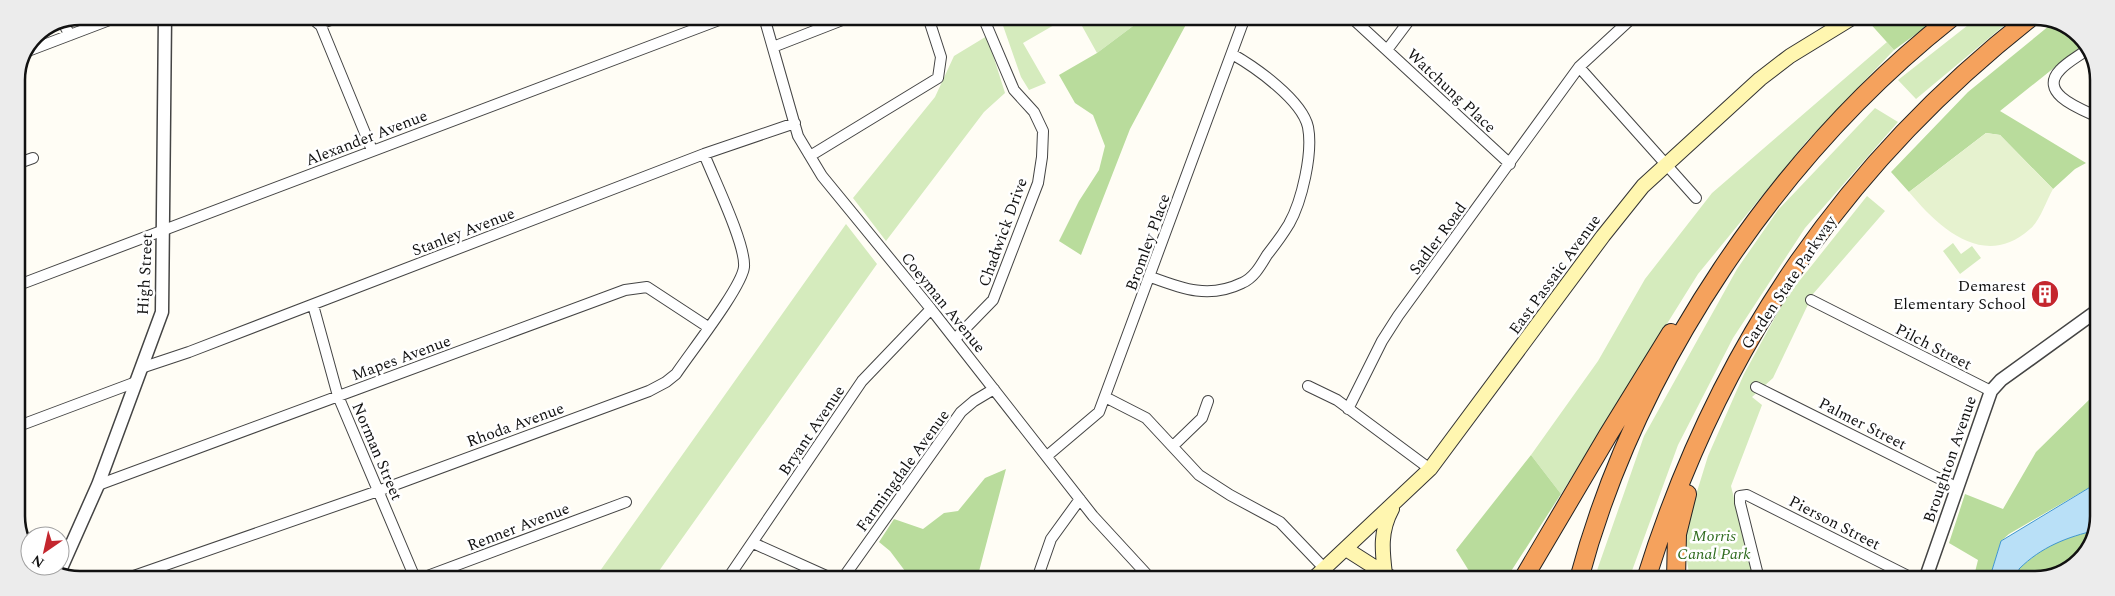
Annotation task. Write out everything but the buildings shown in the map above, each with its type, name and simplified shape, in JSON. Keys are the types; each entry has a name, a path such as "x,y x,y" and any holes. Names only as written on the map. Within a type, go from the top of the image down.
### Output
{"highway":[{"path":"1581,571 1600,511 1623,452 1650,394 1698,306 1787,179 1877,82 1943,25"},
{"name":"Garden State Parkway","path":"1649,571 1684,472 1738,358 1769,305 1804,253 1876,162 1957,79 2022,25"},
{"path":"1528,571 1656,355 1677,326 1698,306"},
{"path":"1676,571 1675,555 1680,515 1738,358"}],"main road":[{"name":"East Passaic Avenue","path":"1321,571 1430,469 1618,217 1665,164 1760,79 1790,56 1841,25"},
{"path":"1388,571 1381,541 1384,525 1399,499"},
{"path":"1346,549 1381,571"}],"street":[{"path":"34,49 96,25"},
{"name":"High Street","path":"70,542 98,485 162,312 165,25"},
{"path":"319,25 372,150"},
{"name":"Alexander Avenue","path":"25,283 706,25"},
{"name":"Coeyman Avenue","path":"766,25 798,136 822,176 931,308 1080,499 1144,571"},
{"path":"773,47 829,25"},
{"path":"810,156 938,78 941,57 931,25"},
{"name":"Chadwick Drive","path":"955,339 993,300 1038,183 1042,157 1044,131 1034,112 1014,90 986,25"},
{"name":"Bromley Place","path":"1046,456 1099,412 1151,277 1242,25"},
{"name":"Watchung Place","path":"1360,25 1510,164"},
{"path":"1387,50 1406,25"},
{"name":"Sadler Road","path":"1348,408 1382,341 1398,316 1510,164 1578,67 1624,25"},
{"path":"65,27 70,35"},
{"path":"2083,52 2064,66 2055,77 2055,90 2058,95 2090,113"},
{"path":"1151,277 1187,291 1197,292 1223,290 1245,282 1256,272 1290,223 1297,204 1307,166 1308,126 1289,99 1276,85 1248,63 1232,54"},
{"path":"1578,67 1696,198"},
{"name":"Stanley Avenue","path":"141,368 313,305 704,154 795,123"},
{"name":"Rhoda Avenue","path":"148,571 378,491 649,391 666,382 676,374 733,291 743,273 743,252 704,154"},
{"path":"25,161 33,158"},
{"name":"Mapes Avenue","path":"98,485 638,287 647,287 656,292 708,327"},
{"name":"Pilch Street","path":"1811,300 1991,391"},
{"name":"Norman Street","path":"313,305 338,396 412,571"},
{"name":"Bryant Avenue","path":"733,571 862,381 931,308"},
{"name":"Broughton Avenue","path":"1928,571 1991,391 2001,380 2090,316"},
{"path":"25,424 136,382"},
{"path":"1308,386 1318,389 1348,408 1430,469"},
{"name":"Palmer Street","path":"1756,387 1956,487"},
{"name":"Farmingdale Avenue","path":"848,571 962,412 967,406 994,389"},
{"path":"1105,397 1146,418 1199,475 1230,496 1280,522 1324,568"},
{"path":"1173,446 1207,412 1208,401"},
{"name":"Pierson Street","path":"1757,571 1740,503 1740,496 1747,495 1898,571"},
{"path":"1040,571 1051,539 1080,499"},
{"name":"Renner Avenue","path":"441,571 626,502"},
{"path":"753,543 815,571"}],"green space":[{"path":"1003,25 1054,25 1023,43 1046,83 1029,90 1021,77"},
{"path":"1081,25 1134,25 1097,53"},
{"path":"1134,25 1186,25 1130,129 1081,255 1059,241 1079,201 1099,170 1105,146 1093,115 1075,103 1059,75 1097,53"},
{"path":"1872,25 1928,25 1894,50"},
{"path":"1968,25 2005,25 1916,99 1898,80"},
{"path":"2048,27 2066,34 2080,47 2000,111 2086,163 2075,169 2053,189 2000,135 1986,133 1909,192 1891,172 1968,92"},
{"path":"987,36 1005,93 984,112 886,241 853,198 935,97 954,56"},
{"path":"1887,42 1894,50 1806,142 1698,274 1561,494 1531,455 1598,361 1645,279 1712,193"},
{"path":"1875,108 1898,122 1805,228 1733,338 1678,445 1632,571 1597,571 1644,436 1737,269 1778,210"},
{"path":"1986,133 2000,135 2053,189 2040,216 2030,229 2013,241 1996,246 1979,245 1948,230 1934,219 1909,192"},
{"name":"Morris Canal Park","path":"1867,196 1885,211 1813,294 1773,378 1752,397 1762,405 1731,486 1752,571 1689,571 1683,537 1708,456 1744,374 1785,299"},
{"path":"846,224 877,264 659,571 600,571"},
{"path":"1953,243 1961,254 1972,246 1981,258 1960,274 1943,251"},
{"path":"2090,399 2090,487 2009,534 2001,541 1992,571 1975,571 1978,560 1949,543 1965,494 2003,509 2036,452"},
{"path":"1531,455 1561,494 1511,571 1469,571 1456,550"},
{"path":"1006,469 979,571 905,571 890,551 879,542 894,519 923,529 944,513 958,511 985,478"},
{"path":"2087,533 2081,547 2063,564 2043,571 2019,571 2028,561 2046,548"}],"water":[{"path":"2090,487 2090,524 2087,533 2045,549 2027,561 2019,571 1992,571 2001,541"}],"place":[{"name":"Demarest Elementary School","path":"2045,294"}]}
